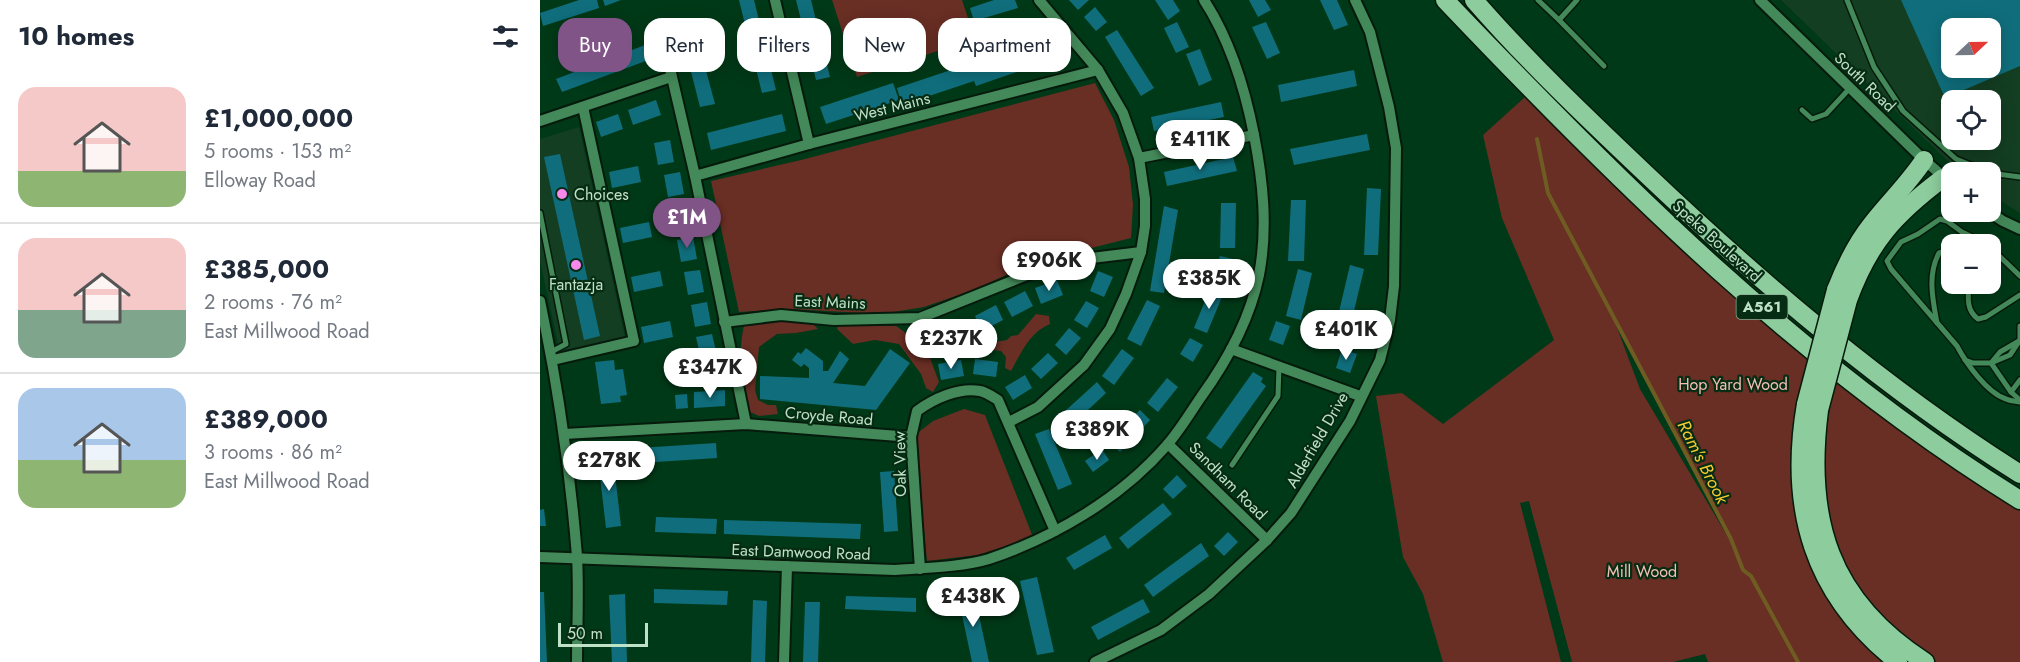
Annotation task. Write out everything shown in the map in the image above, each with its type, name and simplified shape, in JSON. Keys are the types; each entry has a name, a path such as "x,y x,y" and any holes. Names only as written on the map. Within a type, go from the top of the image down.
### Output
{"highway":[{"name":"Speke Boulevard","path":"1444,0 1555,114 1691,247 1838,372 1913,428 2020,500"},
{"name":"Speke Boulevard","path":"1474,0 1617,146 1731,254 1812,323 1898,390 2020,474"},
{"path":"1898,662 1869,636 1846,610 1830,587 1816,556 1800,490 1800,437 1813,407 1857,244 1910,181 1924,160"},
{"path":"1842,295 1882,234 1913,200 1941,184"},
{"path":"1838,372 2020,510"},
{"path":"1813,407 1816,496 1827,546 1840,575 1862,608 1897,644 1925,662"}],"street":[{"path":"775,0 808,144"},
{"path":"1009,422 1038,407 1084,365 1110,329 1141,252 1145,217 1139,158 1124,113 1098,70 1039,0"},
{"name":"East Damwood Road","path":"540,557 895,570 920,568 986,560 1030,544 1105,501 1150,463 1168,444 1215,378 1250,309 1259,273 1264,222 1262,169 1251,118 1238,74 1215,17 1204,0"},
{"name":"Alderfield Drive","path":"1095,662 1161,630 1209,594 1268,540 1291,513 1350,421 1360,396 1380,360 1390,320 1394,286 1396,148 1389,107 1370,32 1354,0"},
{"name":"South Road","path":"1760,0 1941,176"},
{"name":"West Mains","path":"695,176 808,144 1098,70"},
{"path":"670,72 695,176 746,424"},
{"path":"540,121 671,77"},
{"path":"552,356 634,342 583,107"},
{"path":"1139,158 1254,135"},
{"path":"2001,220 2020,229"},
{"name":"East Mains","path":"724,322 782,315 834,321 920,318 1042,269 1075,260 1141,252"},
{"path":"540,301 552,356 564,434 577,558 578,662"},
{"path":"1231,349 1360,396"},
{"name":"Oak View","path":"920,568 911,437 917,411 933,400 955,393 980,391 998,400 1054,531"},
{"name":"Croyde Road","path":"564,434 746,424 911,437"},
{"name":"Sandham Road","path":"1168,444 1268,540"},
{"path":"784,662 787,566"}],"lane":[{"path":"1538,0 1604,66"},
{"path":"1847,0 1874,67 1903,111 1956,159 1963,162"},
{"path":"1559,20 1575,1"},
{"path":"1802,110 1812,119 1826,114 1850,88"},
{"path":"2001,175 2020,177"},
{"path":"540,213 566,344 552,356"},
{"path":"1966,234 1947,220 1940,219 1901,242 1887,261 1891,269 1994,393 2005,399 2020,401"},
{"path":"1937,324 1932,281 1934,263 1941,252"},
{"path":"2001,258 2020,276"},
{"path":"1969,294 1968,306 1972,315 1978,319 1986,317 2020,295"},
{"path":"1965,360 1973,363 1990,363 2010,355 2020,339 2020,326"},
{"path":"1990,363 2020,401"},
{"path":"1232,465 1278,396 1279,367"},
{"path":"2011,392 2020,380"}],"shaded area":[{"path":"1781,0 2020,0 2020,213 2001,201 2001,162 1949,162"},
{"path":"579,127 625,337 560,352 540,261 540,139"}],"green space":[{"path":"832,0 962,0 968,18 938,18 938,51 926,55 926,18 843,18 843,34"},
{"path":"855,72 873,72 857,77"},
{"path":"1095,83 1114,120 1129,167 1133,205 1131,238 1032,263 976,289 924,307 881,314 790,309 739,312 711,181 801,160"},
{"name":"Mill Wood","path":"1525,97 1562,121 1817,360 1800,490 1898,662 1708,662 1705,654 1673,662 1572,662 1529,501 1520,503 1561,662 1443,662 1423,594 1403,557 1376,396 1402,393 1443,424 1554,340 1502,218 1483,135","holes":["1617,325 1732,544 1640,389"]},
{"path":"1036,314 1049,316 1050,324 1037,332 1022,350 1011,371 1005,368 1006,357 1001,351 966,346 975,334 970,322 974,321 980,338 988,343 1007,340 1011,336 1018,335"},
{"path":"788,318 813,324 818,329 777,334 759,347 755,390 758,400 768,405 776,405 778,414 759,416 750,412 743,378 741,345 745,322"},
{"path":"838,326 896,326 910,336 916,352 930,358 939,382 933,392 926,388 921,374 899,344 875,340 853,344 837,329"},
{"path":"1838,371 2020,500 2020,662 1925,662 1840,575 1815,439"},
{"path":"964,409 985,415 1033,537 978,555 927,561 915,435 933,421"}],"building":[{"path":"579,0 597,0 599,8 568,18 558,18 558,21 543,26 540,13"},
{"path":"603,0 621,0 605,6"},
{"path":"739,0 754,0 758,18 743,18"},
{"path":"796,0 811,0 815,18 800,18"},
{"path":"994,0 1015,0 1018,8 984,18 973,18 970,8"},
{"path":"1069,0 1089,0 1078,10"},
{"path":"1155,0 1173,0 1180,11 1168,20"},
{"path":"1249,0 1265,0 1271,10 1258,17"},
{"path":"1320,0 1337,0 1348,25 1334,30"},
{"path":"1901,0 2020,0 2020,66 2001,74 2001,18 1941,18 1941,78 1992,78 1964,90 1941,90"},
{"path":"1095,7 1107,22 1096,31 1084,17"},
{"path":"1177,22 1189,47 1176,53 1164,28"},
{"path":"1266,22 1280,53 1267,59 1252,27"},
{"path":"1117,30 1154,88 1141,96 1105,37"},
{"path":"644,45 644,62 632,66 632,50"},
{"path":"1200,49 1212,80 1199,86 1186,54"},
{"path":"1354,70 1357,86 1281,102 1278,85"},
{"path":"574,72 616,72 562,92 556,79"},
{"path":"691,72 706,72 715,104 700,107"},
{"path":"757,72 772,72 776,90 762,93"},
{"path":"814,72 829,72 830,77 816,80"},
{"path":"945,72 1016,72 976,86 974,81 902,105 897,88"},
{"path":"893,83 899,100 826,124 820,107"},
{"path":"656,100 661,115 633,125 628,110"},
{"path":"1221,102 1224,117 1154,131 1151,117"},
{"path":"618,114 623,129 601,137 596,122"},
{"path":"782,114 786,131 711,150 707,133"},
{"path":"1367,134 1370,150 1294,165 1290,149"},
{"path":"670,140 674,162 658,165 654,143"},
{"path":"560,154 600,336 584,340 544,157"},
{"path":"1233,157 1237,171 1167,186 1164,172"},
{"path":"638,166 641,182 612,188 609,172"},
{"path":"680,172 684,194 668,197 664,175"},
{"path":"1367,188 1381,189 1378,255 1364,255"},
{"path":"1291,200 1306,200 1304,261 1288,261"},
{"path":"1221,203 1236,203 1235,248 1220,248"},
{"path":"686,205 690,227 674,229 670,207"},
{"path":"1164,206 1178,210 1164,293 1150,291"},
{"path":"649,222 652,237 623,243 620,228"},
{"path":"693,237 697,259 681,262 677,240"},
{"path":"1220,256 1233,259 1228,280 1214,277"},
{"path":"1350,265 1364,269 1348,336 1334,333"},
{"path":"1298,269 1312,273 1301,320 1286,316"},
{"path":"700,270 704,292 688,295 684,272"},
{"path":"660,271 663,286 634,292 631,277"},
{"path":"1098,271 1113,277 1104,297 1090,291"},
{"path":"1057,280 1063,295 1041,304 1035,288"},
{"path":"1211,286 1224,292 1207,333 1194,328"},
{"path":"1025,291 1033,306 1012,317 1004,302"},
{"path":"1147,300 1160,306 1141,346 1127,339"},
{"path":"1086,301 1099,308 1087,328 1074,320"},
{"path":"707,302 711,324 695,327 691,305"},
{"path":"996,305 1003,320 982,331 975,316"},
{"path":"965,319 970,335 947,341 943,326"},
{"path":"670,321 673,337 644,343 641,327"},
{"path":"1276,321 1290,326 1283,345 1269,340"},
{"path":"934,328 937,344 913,349 910,333"},
{"path":"1069,328 1081,338 1066,355 1055,345"},
{"path":"712,334 719,364 703,368 696,337"},
{"path":"1190,338 1203,345 1193,362 1180,354"},
{"path":"806,348 823,361 823,371 828,371 840,351 849,359 833,383 865,386 890,349 910,363 876,410 760,399 760,376 809,378 809,368 804,364 801,367 792,360 798,352 801,354"},
{"path":"1122,349 1134,358 1114,385 1102,376"},
{"path":"1342,349 1357,354 1350,373 1336,368"},
{"path":"1048,353 1058,363 1041,379 1031,369"},
{"path":"975,359 998,362 996,377 973,374"},
{"path":"614,360 615,370 623,369 627,395 620,396 621,402 601,404 595,362"},
{"path":"961,360 964,376 941,380 938,364"},
{"path":"1253,372 1263,378 1261,382 1266,386 1221,449 1206,438"},
{"path":"1025,375 1032,388 1013,400 1005,387"},
{"path":"1167,378 1178,387 1158,412 1147,403"},
{"path":"1097,382 1106,393 1073,424 1063,413"},
{"path":"725,390 725,406 694,408 694,392"},
{"path":"687,394 688,408 676,409 675,395"},
{"path":"1140,410 1150,420 1120,452 1109,442"},
{"path":"1049,429 1072,484 1058,490 1035,434"},
{"path":"716,443 717,458 640,463 639,448"},
{"path":"1102,449 1109,460 1093,472 1085,461"},
{"path":"613,457 621,526 606,528 598,459"},
{"path":"894,471 898,531 884,532 880,472"},
{"path":"1177,475 1187,486 1173,499 1163,489"},
{"path":"1163,503 1172,514 1128,549 1119,538"},
{"path":"544,509 546,526 540,526 540,510"},
{"path":"656,517 717,519 716,534 655,532"},
{"path":"724,520 861,524 860,539 724,534"},
{"path":"1228,532 1238,542 1224,556 1214,546"},
{"path":"1105,535 1112,548 1074,570 1066,558"},
{"path":"1201,543 1209,556 1153,597 1144,585"},
{"path":"1037,577 1054,652 1037,655 1020,581"},
{"path":"654,589 728,591 727,605 654,603"},
{"path":"540,592 544,592 547,662 540,662"},
{"path":"974,592 989,662 972,662 958,596"},
{"path":"625,594 627,662 612,662 609,595"},
{"path":"846,596 916,598 916,612 845,609"},
{"path":"1143,599 1150,612 1098,640 1091,627"},
{"path":"753,600 767,601 765,662 751,662"},
{"path":"805,602 820,602 818,662 803,662"}],"waterway":[{"name":"Ram's Brook","path":"1537,139 1548,193 1731,539 1743,570 1751,576 1798,662"}],"place":[{"name":"Choices","path":"562,194"},
{"name":"Fantazja","path":"576,265"}],"park label":[{"name":"Hop Yard Wood","path":"1733,384"}]}
